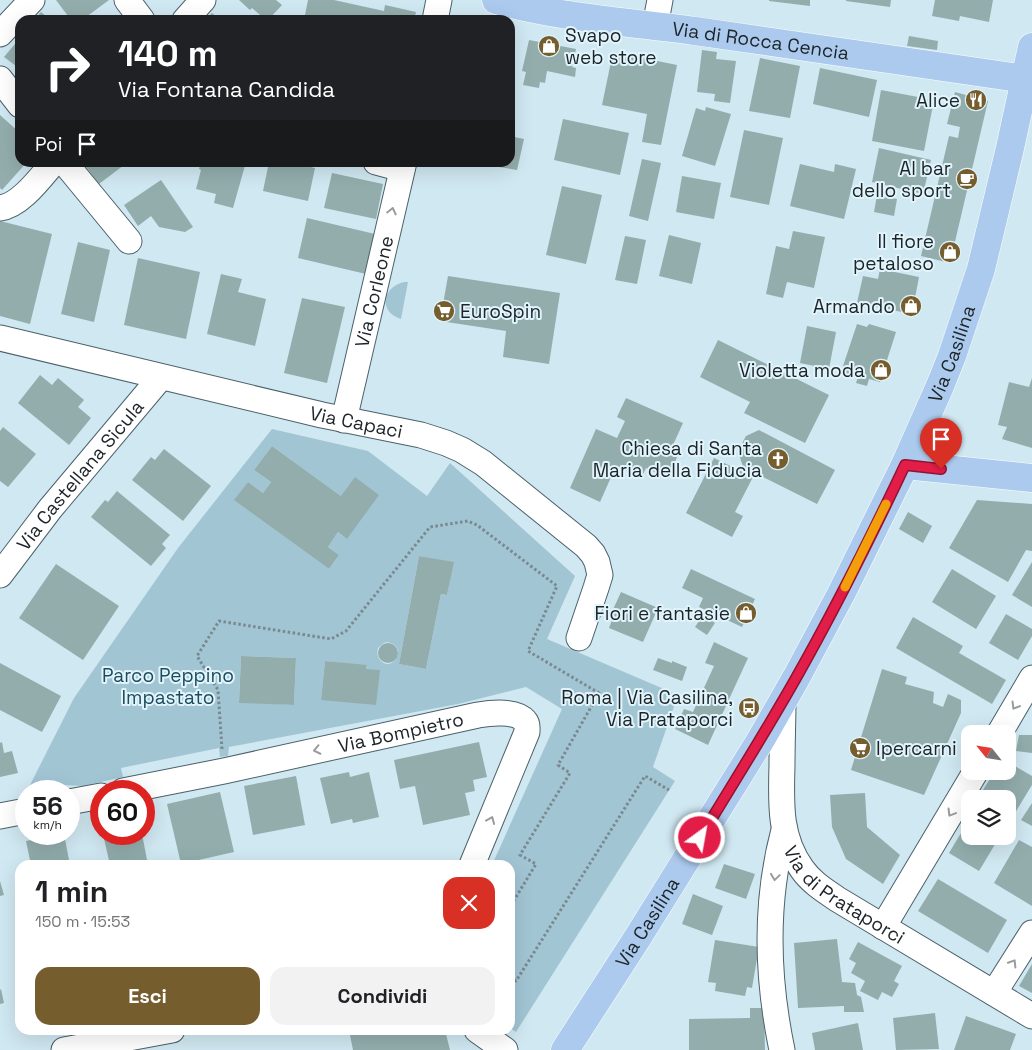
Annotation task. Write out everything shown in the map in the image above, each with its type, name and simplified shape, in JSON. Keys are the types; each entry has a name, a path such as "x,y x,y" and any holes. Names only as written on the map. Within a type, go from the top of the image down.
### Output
{"main road":[{"name":"Via di Rocca Cencia","path":"496,0 562,15 655,26 1025,79"},
{"name":"Via Casilina","path":"565,1050 757,746 784,700 849,579 905,465 952,356 976,287 988,243 1032,47"},
{"path":"905,465 1032,478"}],"street":[{"path":"18,15 32,0"},
{"path":"127,0 138,15"},
{"path":"190,15 203,0"},
{"path":"436,15 439,0"},
{"path":"655,26 660,0"},
{"path":"0,34 15,18"},
{"path":"0,79 15,98"},
{"path":"0,208 6,207 20,199 49,167"},
{"path":"68,167 129,240"},
{"name":"Via Corleone","path":"344,420 403,167"},
{"name":"Via Capaci","path":"0,338 344,420 421,435 462,450 484,463 586,546 598,562 600,575 579,638"},
{"name":"Via Castellana Sicula","path":"0,575 50,509 162,377"},
{"path":"1003,725 1032,678"},
{"name":"Via di Prataporci","path":"784,700 781,806 784,830 788,842 803,870 821,888 837,899 1032,1016"},
{"name":"Via Bompietro","path":"155,785 486,714 508,714 520,717 527,726 525,738 474,860"},
{"path":"883,927 971,780"},
{"path":"0,816 15,813"},
{"path":"782,1050 774,1009 770,934 774,879 784,830"},
{"path":"994,993 1032,933"},
{"path":"64,1050 145,1035"},
{"path":"484,1035 504,1050"}],"path":[{"path":"224,771 218,690 197,656 219,621 331,640 346,631 430,526 468,522 477,525 557,586 528,652 599,693 558,764 570,773 520,854 536,864 515,898"},
{"path":"515,980 645,776 669,790"}],"green space":[{"path":"404,282 408,282 401,319 389,311 386,306 386,300 387,294 391,289"},
{"name":"Parco Peppino Impastato","path":"272,429 368,451 427,496 450,463 575,576 547,639 678,695 653,767 675,781 516,1032 515,860 494,860 562,709 526,687 458,704 229,747 228,756 220,757 219,748 121,768 123,777 109,780 90,780 90,784 82,786 80,786 80,780 33,780 74,698 178,548","holes":["272,446 341,496 347,539 338,532 328,547 339,555 329,569 235,500 248,482 263,493 271,482 254,470","419,556 453,563 447,595 441,594 426,669 399,664","387,642 394,644 398,653 394,662 389,664 380,660 377,652 378,648","241,656 296,658 294,705 239,702","325,661 367,666 366,669 321,700"]}],"building":[{"path":"56,0 109,0 89,15 67,15"},
{"path":"239,0 276,0 282,5 273,15 260,15 252,8 250,10"},
{"path":"308,0 334,0 384,11 385,5 416,12 415,15 305,15"},
{"path":"810,0 810,6 769,1"},
{"path":"846,0 891,0 890,7"},
{"path":"935,0 993,0 989,22 960,16 959,21 932,16"},
{"path":"909,36 938,41 937,50 907,46"},
{"path":"529,40 576,49 572,67 576,68 575,77 547,71 545,83 540,82 539,88 523,85 526,72 522,71"},
{"path":"15,44 15,65 4,57"},
{"path":"702,50 717,52 716,59 736,61 730,103 714,101 715,94 697,92"},
{"path":"613,52 677,65 661,145 642,142 647,114 602,105"},
{"path":"760,58 800,66 790,118 749,111"},
{"path":"820,68 877,80 869,117 813,104"},
{"path":"881,90 934,100 924,151 872,141"},
{"path":"955,92 988,101 950,263 921,256 949,136 958,138 960,127 947,124"},
{"path":"706,107 731,114 715,166 682,156 696,108 705,111"},
{"path":"0,115 15,128 15,167 23,167 2,190 0,188"},
{"path":"563,119 629,133 620,175 554,160"},
{"path":"744,130 783,138 769,205 730,197"},
{"path":"515,137 524,139 517,170 499,167 515,167"},
{"path":"879,148 931,160 923,194 872,182"},
{"path":"642,159 661,163 648,221 629,216"},
{"path":"800,164 834,172 835,164 856,169 844,219 790,206"},
{"path":"86,167 121,167 99,184"},
{"path":"200,167 245,167 233,208 214,203 216,194 196,189 201,170"},
{"path":"268,167 315,168 308,201 263,191"},
{"path":"332,173 383,184 376,219 324,208"},
{"path":"682,176 721,183 714,219 676,212"},
{"path":"161,180 193,227 185,232 159,227 151,216 138,226 124,205"},
{"path":"562,186 602,195 586,264 546,255"},
{"path":"877,195 897,199 894,216 874,212"},
{"path":"307,218 375,234 366,274 298,258"},
{"path":"0,221 52,234 30,324 0,316"},
{"path":"793,231 825,237 814,288 787,282 783,298 766,294 776,246 789,249"},
{"path":"669,235 701,243 692,284 659,276"},
{"path":"625,236 646,240 637,284 615,280"},
{"path":"78,242 110,250 94,322 61,314"},
{"path":"138,258 200,272 186,339 124,325"},
{"path":"880,269 919,277 912,314 857,303 863,276 878,279"},
{"path":"221,274 242,279 238,292 266,299 255,346 207,334"},
{"path":"448,276 560,293 549,364 503,357 506,331 440,321"},
{"path":"302,298 345,307 327,383 284,373"},
{"path":"857,324 867,327 869,324 896,332 880,382 869,379 867,386 856,383 858,377 841,372"},
{"path":"807,326 836,332 829,369 800,363"},
{"path":"718,340 829,395 805,443 744,413 750,402 700,377"},
{"path":"40,375 52,385 58,378 84,400 78,407 91,418 69,445 18,403"},
{"path":"1032,378 1032,448 1002,439 1007,427 998,425 1009,382 1029,387"},
{"path":"626,398 683,423 673,445 681,448 668,478 646,468 641,478 616,466 600,502 570,488 596,429 617,438 625,421 617,417"},
{"path":"3,427 36,454 8,487 0,481 0,431"},
{"name":"Chiesa di Santa Maria della Fiducia","path":"759,430 835,470 817,504 743,467 738,451 746,436"},
{"path":"272,446 341,496 355,477 379,495 347,539 338,532 328,547 339,555 329,569 234,500 248,482 263,493 271,482 254,470"},
{"path":"164,449 211,486 183,521 132,480 151,457 155,460"},
{"path":"714,458 753,477 735,512 743,516 732,537 686,513"},
{"path":"117,491 170,535 162,544 166,548 151,566 91,517 105,500 108,502"},
{"path":"977,500 1032,504 1032,551 1026,550 1008,582 949,548"},
{"path":"908,512 932,526 923,543 899,529"},
{"path":"419,556 454,562 447,595 441,594 426,669 399,664"},
{"path":"1032,562 1032,607 1012,595"},
{"path":"56,564 119,606 83,660 19,618"},
{"path":"691,569 755,599 742,627 699,607 703,598 682,588"},
{"path":"952,569 996,596 976,629 932,602"},
{"path":"621,592 658,608 643,642 609,628 614,615 611,614"},
{"path":"1006,614 1032,629 1032,636 1018,660 989,643"},
{"path":"703,615 715,623 707,635 695,627"},
{"path":"913,617 963,646 959,653 1006,680 992,704 896,648"},
{"path":"714,642 748,658 708,745 675,729 684,709 693,712 714,666 705,663"},
{"path":"384,643 392,643 398,649 398,657 392,663 384,663 378,657 378,649"},
{"path":"241,656 296,658 294,705 239,703"},
{"path":"658,658 687,667 682,681 653,670"},
{"path":"325,661 367,665 366,669 380,670 376,705 321,700"},
{"path":"0,663 61,696 42,732 0,710"},
{"path":"882,669 907,677 905,684 934,692 933,703 943,707 948,694 961,700 961,713 924,795 851,770"},
{"path":"1019,735 1032,735 1032,753 1016,751"},
{"path":"2,742 4,753 12,751 18,773 0,777 0,743"},
{"path":"479,742 487,777 473,780 475,791 465,793 470,815 423,825 415,786 400,789 394,760"},
{"path":"1016,767 1032,776 1032,785 1016,811 1016,790 983,790 989,780 1016,780"},
{"path":"349,772 350,777 369,772 379,817 353,823 352,819 331,824 320,778"},
{"path":"296,776 305,825 253,835 244,786"},
{"path":"220,792 234,852 199,860 180,860 167,804"},
{"path":"865,793 867,827 900,855 883,884 846,859 832,827 830,795"},
{"path":"1032,803 1032,826 1021,820"},
{"path":"961,833 961,845 995,845 979,871 949,853"},
{"path":"1019,840 1032,847 1032,906 994,883"},
{"path":"27,845 66,845 69,860 30,860"},
{"path":"105,845 144,845 147,860 109,860"},
{"path":"724,864 755,874 746,899 715,888"},
{"path":"938,879 1007,920 988,953 918,911"},
{"path":"0,881 4,895 0,896"},
{"path":"693,894 723,906 712,935 682,924"},
{"path":"837,939 842,982 855,983 857,995 861,997 864,1012 844,1012 844,1006 798,1008 794,943"},
{"path":"715,940 759,947 752,988 747,987 745,996 715,991 716,983 708,982"},
{"path":"858,942 902,966 894,981 899,984 892,997 882,992 878,1000 860,991 865,981 851,973 856,963 849,959"},
{"path":"1032,964 1032,993 1019,986"},
{"path":"0,990 4,1003 0,1004"},
{"path":"750,1008 764,1008 765,1050 689,1050 689,1019 750,1018"},
{"path":"935,1013 939,1049 896,1050 893,1018"},
{"path":"966,1016 1016,1034 1010,1050 954,1050"},
{"path":"858,1023 863,1050 815,1050 812,1033"},
{"path":"350,1035 446,1035 450,1050 353,1050"}],"slow traffic":[{"path":"845,587 886,504"}],"place":[{"name":"Svapo web store","path":"549,46"},
{"name":"Alice","path":"976,100"},
{"name":"Al bar dello sport","path":"967,179"},
{"name":"Il fiore petaloso","path":"950,252"},
{"name":"Armando","path":"911,306"},
{"name":"EuroSpin","path":"444,311"},
{"name":"Violetta moda","path":"881,370"},
{"name":"Chiesa di Santa Maria della Fiducia","path":"778,459"},
{"name":"Fiori e fantasie","path":"746,613"},
{"name":"Roma | Via Casilina, Via Prataporci","path":"749,708"},
{"name":"Ipercarni","path":"860,748"}],"route":[{"path":"700,838 796,678 849,579 905,465 941,469"}]}
